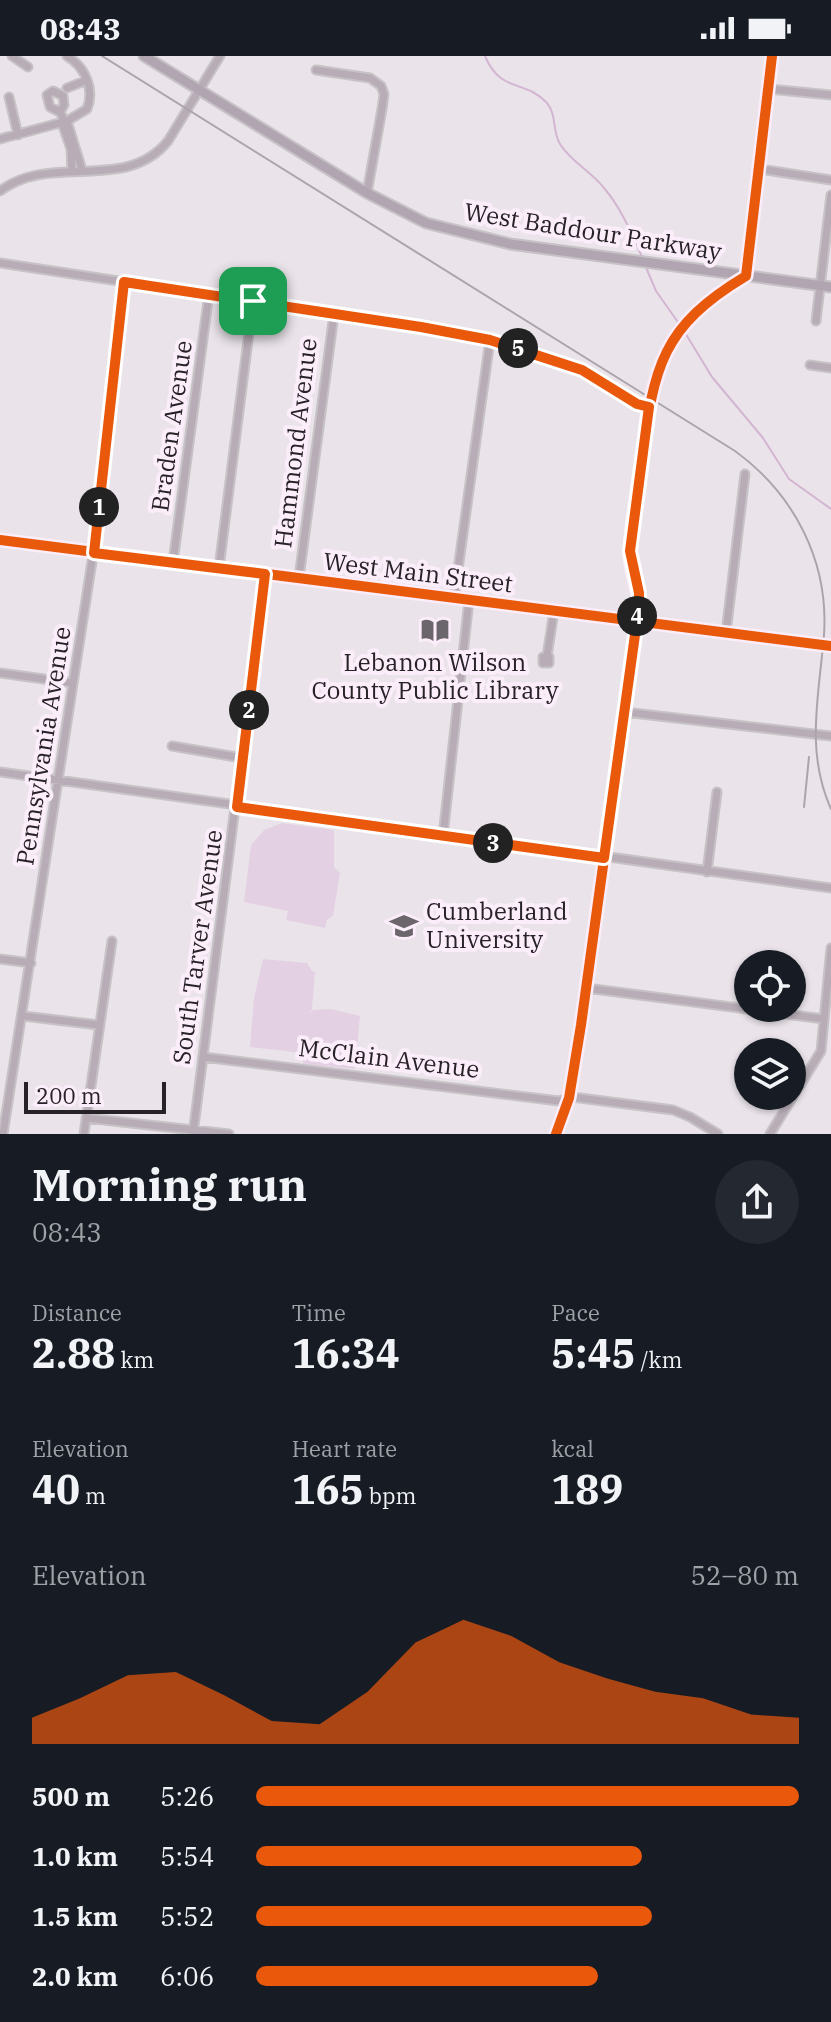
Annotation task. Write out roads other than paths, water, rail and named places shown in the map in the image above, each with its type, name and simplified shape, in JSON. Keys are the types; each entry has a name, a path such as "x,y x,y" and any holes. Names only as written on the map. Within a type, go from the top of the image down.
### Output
{"main road":[{"name":"West Baddour Parkway","path":"144,56 367,193 426,223 510,244 826,287"},
{"name":"West Main Street","path":"0,540 831,646"}],"street":[{"path":"12,56 28,67"},
{"path":"0,139 65,122 87,109 91,98 87,80 79,64 67,56"},
{"path":"0,191 24,179 72,171 126,168 144,163 168,141 220,56"},
{"path":"556,1134 569,1098 636,621 639,593 630,551 649,407 656,376 669,345 686,323 746,276 772,56"},
{"path":"316,70 370,78 381,86 384,94 367,193"},
{"path":"67,88 87,80"},
{"path":"769,89 831,95"},
{"path":"9,97 18,135"},
{"path":"60,112 82,170"},
{"path":"65,122 72,151 72,171"},
{"path":"760,169 831,180"},
{"path":"816,321 826,287 831,195"},
{"path":"0,263 490,340 582,370 637,404 649,407"},
{"name":"Pennsylvania Avenue","path":"3,1134 94,553 124,282"},
{"name":"Braden Avenue","path":"173,562 209,294"},
{"path":"219,568 253,301"},
{"name":"Hammond Avenue","path":"299,578 334,314"},
{"path":"454,598 490,340"},
{"path":"810,365 831,368"},
{"path":"726,633 745,474"},
{"name":"South Tarver Avenue","path":"194,1132 265,574"},
{"path":"443,836 469,600"},
{"path":"547,656 554,611"},
{"path":"0,673 73,683"},
{"path":"624,712 831,736"},
{"path":"172,746 242,758"},
{"path":"0,772 831,888"},
{"path":"707,872 717,792"},
{"path":"84,1134 112,941"},
{"path":"770,1134 821,1051 831,948"},
{"path":"0,959 31,963"},
{"path":"586,988 824,1019"},
{"path":"23,1016 99,1025"},
{"path":"821,1051 831,1054"},
{"name":"McClain Avenue","path":"203,1057 559,1101 569,1098 666,1109 690,1117 718,1134"},
{"path":"86,1118 229,1134"}],"waterway":[{"path":"485,56 498,76 547,103 560,144 610,196 643,259"},
{"path":"645,265 656,291 680,325"},
{"path":"684,331 712,377 763,438 789,479 831,509"}],"railway":[{"path":"102,56 735,451 756,468 774,487 804,531 820,581 824,635 816,745 818,766 831,809"},
{"path":"804,807 809,757"}],"place":[{"name":"Lebanon Wilson County Public Library","path":"435,630"},
{"name":"Cumberland University","path":"404,926"}]}
